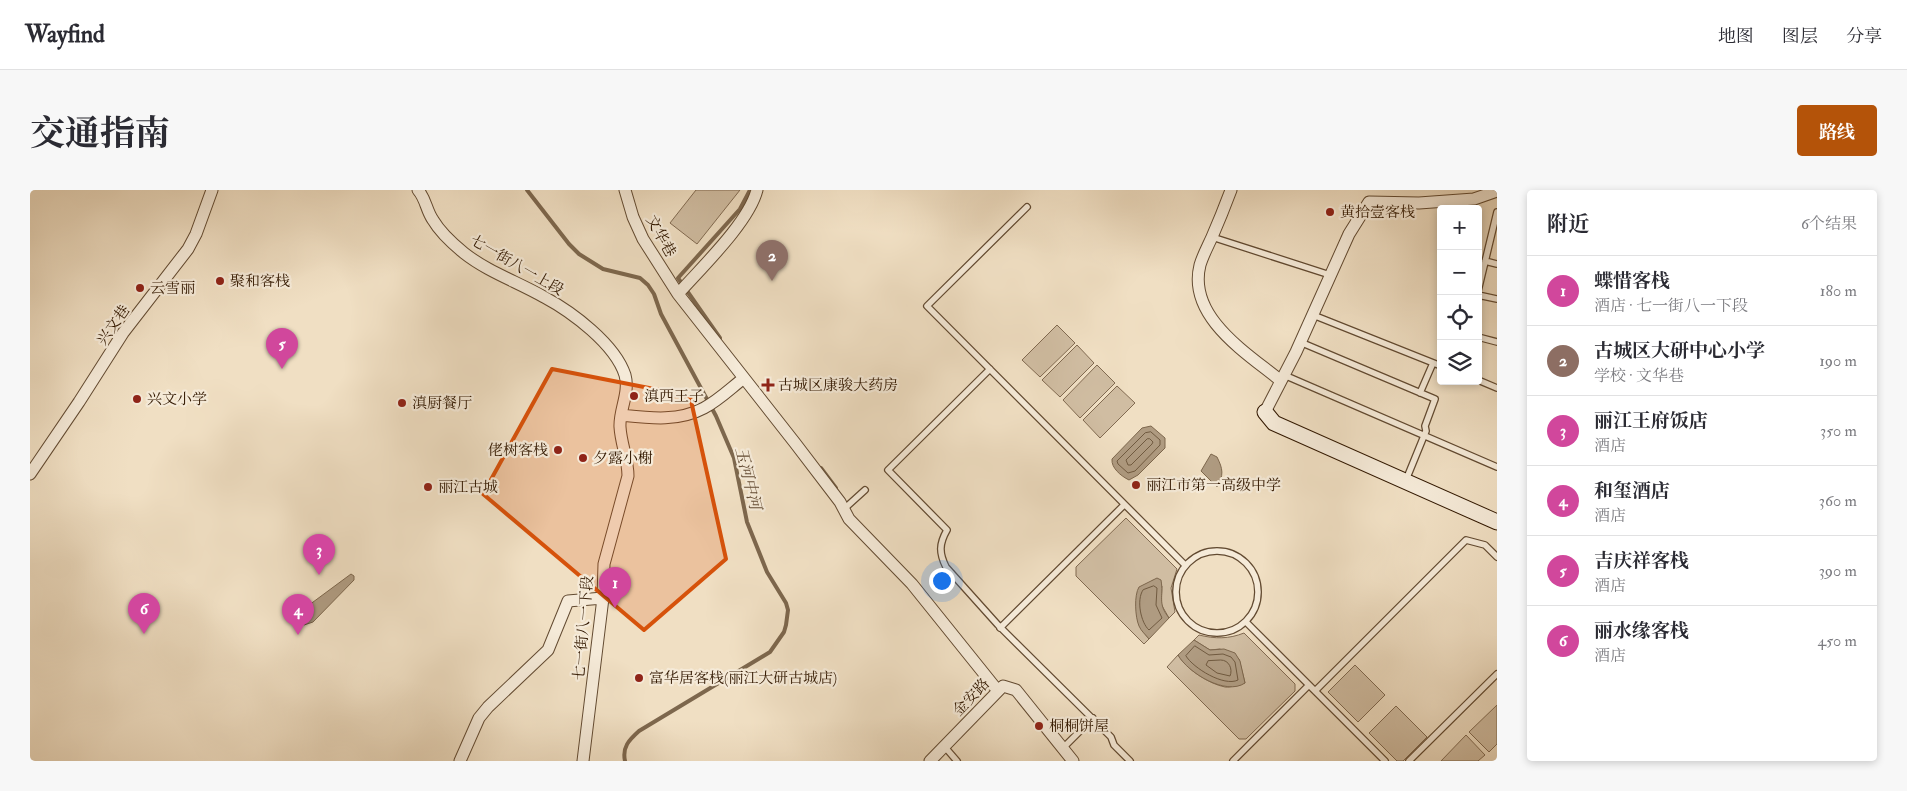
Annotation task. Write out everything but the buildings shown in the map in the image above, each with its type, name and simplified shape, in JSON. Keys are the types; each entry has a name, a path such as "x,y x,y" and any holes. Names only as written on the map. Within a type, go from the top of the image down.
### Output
{"street":[{"name":"兴文巷","path":"30,474 123,333 188,248 196,234 212,190"},
{"name":"七一街八一上段","path":"418,190 424,197 432,219 441,232 464,253 492,271 545,297 571,314"},
{"name":"文华巷","path":"625,190 633,217 643,239 678,294 844,509 849,519 912,584 998,691"},
{"path":"678,294 741,222 754,201 758,190"},
{"path":"1231,190 1200,264 1201,295 1212,320 1230,338 1283,378"},
{"path":"1497,192 1474,199 1419,203 1369,202 1349,234 1313,315 1266,412 1274,423 1497,522"},
{"name":"七一街八一下段","path":"571,314 603,342 623,370 626,391 620,428 628,462 625,493 607,547 604,564 602,598 583,761"},
{"path":"621,415 656,419 676,417 703,409 744,378"},
{"path":"460,761 476,722 548,650 568,601 602,598"},
{"name":"金安路","path":"930,761 1003,686 1016,690 1073,761"}],"lane":[{"path":"1027,207 927,306 1185,566"},
{"path":"1482,276 1497,212"},
{"path":"1212,237 1330,275"},
{"path":"1485,261 1497,264"},
{"path":"1482,296 1497,299"},
{"path":"1313,315 1437,364"},
{"path":"1482,338 1497,342"},
{"path":"1300,342 1435,399 1425,426 1424,436 1405,481"},
{"path":"1420,393 1433,363"},
{"path":"990,370 888,470 947,530 940,549 940,556 946,567 1000,628 1093,718 1111,737 1114,745 1130,761"},
{"path":"1283,378 1497,467"},
{"path":"1482,382 1497,388"},
{"path":"844,509 865,490"},
{"path":"1000,628 1124,504"},
{"path":"1315,691 1466,540 1485,545 1497,557"},
{"path":"1215,550 1231,552 1245,561 1254,573 1259,587 1255,609 1246,622 1236,629 1218,633 1209,632 1192,624 1180,610 1176,591 1180,573 1185,566 1200,554 1215,550"},
{"path":"1246,622 1385,761"},
{"path":"1410,761 1497,674"},
{"path":"1233,761 1309,685"},
{"path":"1063,748 1093,718"},
{"path":"944,746 957,761"}],"highlighted area":[{"path":"552,369 690,396 726,559 644,630 483,494"}],"shaded area":[{"path":"696,190 740,190 697,244 670,223"},
{"path":"1057,325 1075,343 1040,377 1022,360"},
{"path":"1077,345 1094,363 1060,397 1042,380"},
{"path":"1097,365 1115,383 1080,418 1063,400"},
{"path":"1117,386 1135,403 1100,438 1083,420"},
{"path":"1126,518 1177,569 1171,588 1175,612 1169,618 1161,604 1162,586 1153,580 1145,589 1138,614 1141,628 1149,639 1144,644 1076,576 1076,567"},
{"path":"1244,633 1295,684 1295,691 1246,739 1239,739 1167,667 1178,655 1198,675 1212,683 1227,687 1245,683 1239,659 1220,649 1210,650 1194,640 1199,635 1222,638"},
{"path":"1355,665 1385,695 1358,722 1328,692"},
{"path":"1497,705 1497,744 1489,752 1469,732"},
{"path":"1396,706 1427,737 1403,761 1397,761 1369,733"},
{"path":"1466,735 1485,755 1478,761 1441,761"}],"water":[{"path":"1151,426 1165,438 1165,448 1138,475 1129,480 1115,469 1112,459 1142,428"},
{"path":"1211,454 1217,457 1221,469 1222,475 1217,487 1201,471"},
{"path":"351,574 354,576 354,580 313,622 304,625 297,618 305,608"},
{"path":"1157,578 1161,580 1162,604 1169,618 1149,639 1141,630 1138,622 1136,595 1139,587"},
{"path":"1194,640 1210,650 1224,649 1235,653 1240,661 1245,683 1228,687 1218,685 1190,669 1178,655"}],"waterway":[{"name":"玉河中河","path":"527,190 579,254 603,269 640,278 654,294 661,314 716,416 734,458 747,522 767,572 786,603 788,610 784,632 770,652 639,731 625,748 625,761"},
{"path":"720,338 678,278 740,209 750,190"},
{"path":"821,468 836,488"}],"place":[{"name":"黄拾壹客栈","path":"1330,212"},
{"name":"聚和客栈","path":"220,281"},
{"name":"古城区大研中心小学","path":"772,281"},
{"name":"云雪丽","path":"140,288"},
{"name":"吉庆祥客栈","path":"282,369"},
{"name":"古城区康骏大药房","path":"768,385"},
{"name":"滇西王子","path":"634,396"},
{"name":"兴文小学","path":"137,399"},
{"name":"滇厨餐厅","path":"402,403"},
{"name":"佬树客栈","path":"558,450"},
{"name":"夕露小榭","path":"583,458"},
{"name":"丽江市第一高级中学","path":"1136,485"},
{"name":"丽江古城","path":"428,487"},
{"name":"丽江王府饭店","path":"319,575"},
{"name":"蝶惜客栈","path":"615,608"},
{"name":"丽水缘客栈","path":"144,634"},
{"name":"和玺酒店","path":"298,635"},
{"name":"富华居客栈(丽江大研古城店)","path":"639,678"},
{"name":"桐桐饼屋","path":"1039,726"}]}
